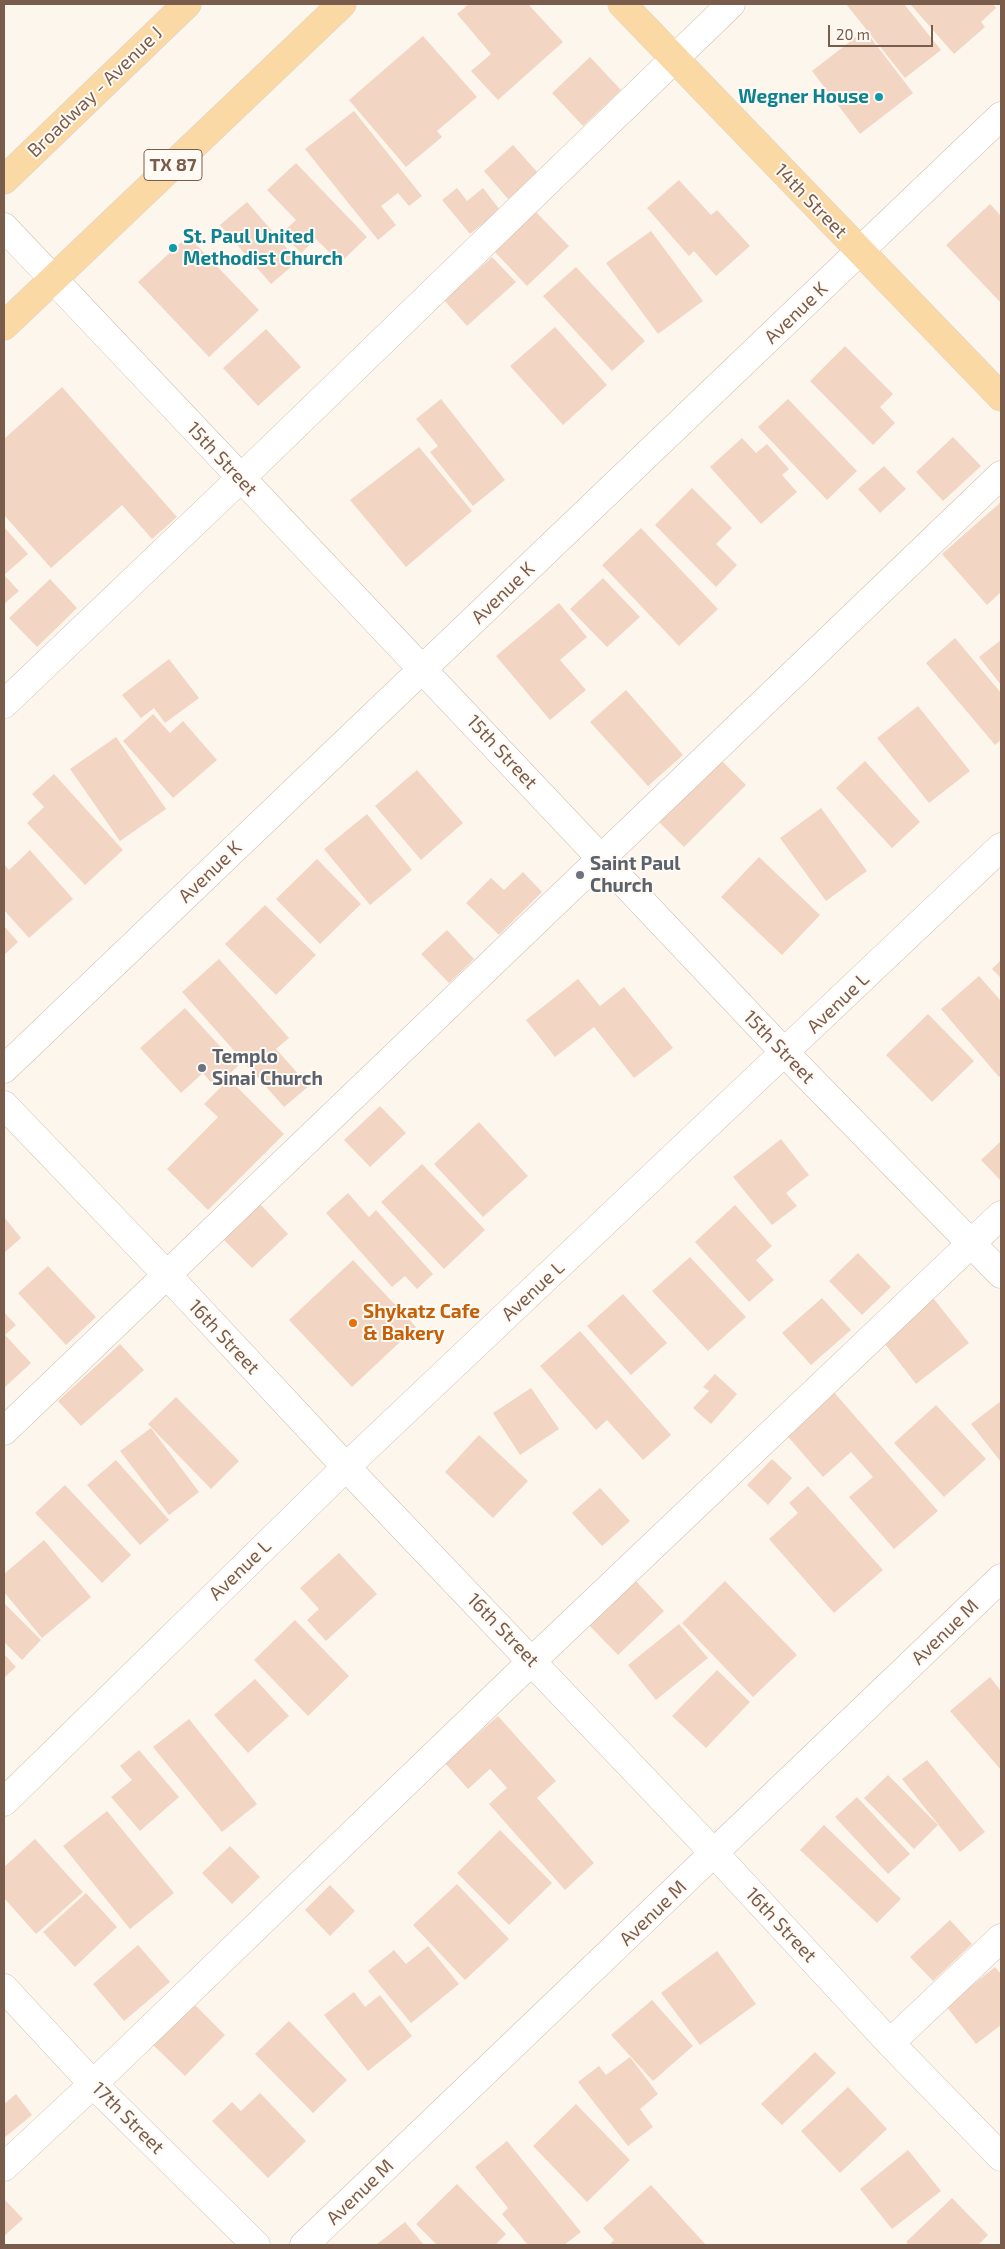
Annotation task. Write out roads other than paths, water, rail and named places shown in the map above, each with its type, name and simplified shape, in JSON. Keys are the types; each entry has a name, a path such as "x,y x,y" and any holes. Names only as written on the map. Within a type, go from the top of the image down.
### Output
{"main road":[{"name":"Broadway - Avenue J","path":"4,180 187,4"},
{"name":"TX 87","path":"4,326 342,4"},
{"name":"14th Street","path":"622,4 1001,397"}],"street":[{"path":"4,704 731,4"},
{"name":"Avenue K","path":"4,1069 1001,116"},
{"name":"15th Street","path":"4,227 785,1054 1001,1274"},
{"path":"4,1431 168,1276 601,857 1001,474"},
{"name":"Avenue L","path":"4,1802 346,1467 785,1054 1001,847"},
{"name":"16th Street","path":"4,1105 715,1854 890,2043 1001,2157"},
{"path":"4,2167 1001,1215"},
{"name":"Avenue M","path":"304,2245 715,1854 1001,1578"},
{"path":"890,2043 1001,1938"},
{"name":"17th Street","path":"4,1988 93,2084 256,2245"}],"place":[{"name":"Wegner House","path":"879,97"},
{"name":"St. Paul United Methodist Church","path":"173,248"},
{"name":"Saint Paul Church","path":"580,875"},
{"name":"Templo Sinai Church","path":"202,1068"},
{"name":"Shykatz Cafe & Bakery","path":"353,1323"}]}
